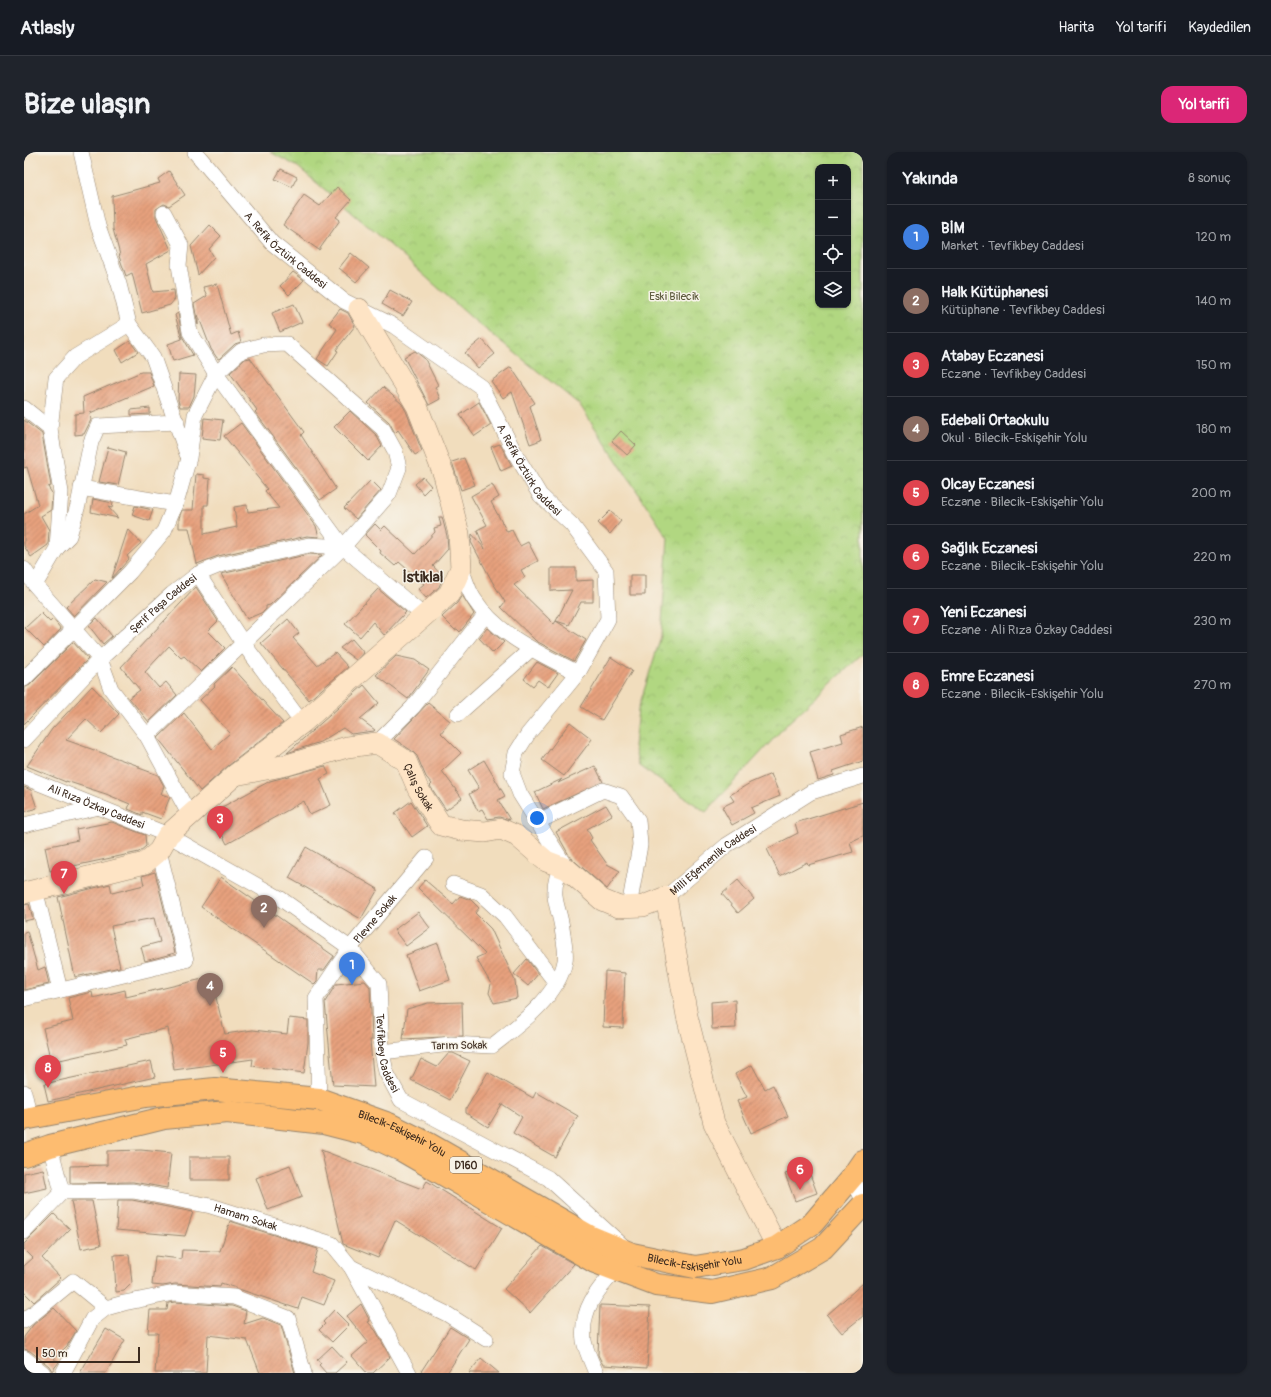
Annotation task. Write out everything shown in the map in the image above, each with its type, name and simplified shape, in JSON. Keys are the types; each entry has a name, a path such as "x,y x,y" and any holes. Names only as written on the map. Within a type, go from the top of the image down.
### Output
{"main road":[{"name":"Bilecik-Eskişehir Yolu","path":"27,1119 146,1096 215,1089 319,1099 389,1124 427,1142 591,1237 632,1254 695,1267 744,1259 777,1247 813,1223 858,1169"},
{"name":"Bilecik-Eskişehir Yolu","path":"24,1155 50,1146 164,1118 228,1112 324,1123 367,1134 403,1151 595,1262 656,1285 712,1292 772,1278 823,1248 863,1205"},
{"path":"734,1286 777,1247"}],"street":[{"path":"81,152 98,226 119,284 129,324 153,357 177,422 188,458"},
{"name":"A. Refik Öztürk Caddesi","path":"195,152 272,243 344,301 394,326 481,387 516,455 540,495 572,525 606,570 608,619 578,674 528,734 516,753 512,773 520,794 567,870"},
{"path":"164,213 181,245 179,265 190,332 216,374 343,547 424,616"},
{"path":"359,309 417,406 444,475 459,534 462,568 474,599 486,614 516,641 578,674"},
{"path":"57,548 61,492 50,429 56,378 75,357 129,324"},
{"path":"24,679 130,572 164,531 175,504 188,458 195,415 216,374 241,351 263,345 286,344 383,429 395,452 399,468 389,494 343,547 147,736"},
{"path":"24,408 50,429"},
{"path":"35,585 57,548 69,536 82,488 91,442 98,426 177,422"},
{"path":"82,488 175,504"},
{"name":"Şerif Paşa Caddesi","path":"24,740 100,659 172,594 198,574 220,565 309,545 343,547"},
{"path":"60,990 30,891 145,864 190,816 235,775 302,723 449,594 462,568"},
{"path":"24,569 35,585 74,627 100,659 111,689 147,736 190,816"},
{"path":"198,574 244,643 302,723"},
{"path":"235,775 287,765 346,747 377,743 413,707 486,614"},
{"path":"458,714 531,649"},
{"name":"Çalış Sokak","path":"377,743 406,761 418,789 441,825 469,831 485,832 501,829 517,836 546,861 567,870"},
{"name":"Milli Eğemenlik Caddesi","path":"567,870 602,900 619,907 642,906 666,897 727,845 811,792 863,776"},
{"name":"Ali Rıza Özkay Caddesi","path":"24,777 99,807 164,843"},
{"path":"537,822 603,790 621,796 638,820 640,845 629,907"},
{"path":"24,825 99,807"},
{"path":"24,998 186,960 164,843"},
{"name":"Tevfikbey Caddesi","path":"164,843 281,898 350,948 379,984 382,1052 386,1072 402,1100 548,1178 632,1254"},
{"name":"Plevne Sokak","path":"319,1099 316,998 350,948 426,858"},
{"name":"Tarım Sokak","path":"382,1052 452,1044 492,1046 532,1014 556,983 565,961 562,925 553,890 557,876 567,870"},
{"path":"453,884 481,894 500,912 556,983"},
{"path":"666,897 687,1016 714,1123 777,1247"},
{"path":"24,1092 27,1119"},
{"path":"24,1232 62,1192 50,1146"},
{"path":"858,1169 863,1200"},
{"name":"Hamam Sokak","path":"62,1192 133,1191 211,1206 332,1244 351,1267 409,1373"},
{"path":"351,1267 447,1314 486,1339"},
{"path":"596,1373 584,1341 585,1326 589,1306 595,1293 616,1270"},
{"path":"24,1321 73,1281 106,1308"},
{"path":"63,1373 92,1319 106,1308 174,1293 234,1297 288,1318 304,1373"},
{"path":"24,1358 43,1373"}],"green space":[{"name":"Eski Bilecik","path":"270,152 863,152 863,654 789,722 706,812 639,766 634,746 638,710 661,636 668,538 580,405 474,320 388,243 298,167"}],"building":[{"path":"281,169 297,177 292,187 275,179"},
{"path":"169,171 185,195 169,206 164,204 156,209 156,217 171,250 146,264 153,292 174,290 175,299 170,305 142,313 132,273 126,276 119,256 113,229 112,196 160,183 158,179"},
{"path":"337,187 351,200 336,217 340,220 319,250 283,225 304,195 320,206"},
{"path":"210,225 221,236 209,249 214,257 198,275 191,246"},
{"path":"351,253 369,268 356,282 339,268"},
{"path":"293,272 304,280 289,295 280,286"},
{"path":"217,284 231,335 238,332 241,342 235,344 219,359 211,349 198,315 198,325 194,304 207,296 203,287"},
{"path":"390,290 412,302 403,316 382,304"},
{"path":"294,304 302,322 280,332 272,313"},
{"path":"340,309 348,313 355,326 336,350 338,351 328,366 317,359 337,329 329,323"},
{"path":"178,313 182,336 193,355 173,361 168,344 182,339 175,315"},
{"path":"482,339 495,354 478,368 465,353"},
{"path":"130,341 138,352 122,362 116,350"},
{"path":"415,351 425,359 438,385 435,387 440,399 429,405 404,357"},
{"path":"250,358 304,432 301,435 336,489 320,500 255,412 257,410 230,373 245,359"},
{"path":"511,367 535,403 530,406 541,440 530,444 512,392 503,398 491,381"},
{"path":"141,372 149,372 154,386 90,413 91,420 84,434 75,435 75,414 84,413 83,397"},
{"path":"179,374 196,375 194,396 189,407 180,407 178,400"},
{"path":"383,387 402,404 406,411 422,451 415,455 398,430 395,433 389,422 368,403"},
{"path":"479,402 491,425 475,436 460,415"},
{"path":"150,408 150,414 131,415 131,410"},
{"path":"350,411 376,435 382,446 368,461 334,427"},
{"path":"204,418 223,420 220,440 202,438"},
{"path":"24,420 42,434 51,486 48,487 52,493 51,510 41,516 49,530 48,545 31,557 24,546 24,514 38,505 27,467 24,468"},
{"path":"241,423 316,526 319,537 307,536 218,556 197,564 189,528 179,528 179,518 182,510 193,510 196,474 204,475 204,478 210,479 208,505 204,505 204,534 237,527 234,507 247,505 248,512 279,508 265,491 267,489 224,436"},
{"path":"621,431 636,445 627,455 612,441"},
{"path":"500,444 512,466 501,471 491,447"},
{"path":"108,447 126,452 118,485 99,482"},
{"path":"464,458 475,485 461,490 452,462"},
{"path":"423,477 431,486 423,494 415,484"},
{"path":"371,480 381,490 356,519 344,508"},
{"path":"492,484 499,497 491,502 507,532 512,530 520,546 528,542 538,561 521,570 525,577 514,585 554,624 556,621 586,640 574,661 536,641 501,607 505,602 471,542 472,534 485,549 477,530 487,525 471,496"},
{"path":"93,499 113,503 112,508 108,507 118,518 91,512"},
{"path":"135,506 153,510 149,521 132,515"},
{"path":"610,511 621,521 610,534 598,523"},
{"path":"439,517 442,517 447,536 448,549 433,566 443,577 439,587 426,598 418,589 424,584 399,562 395,566 380,553 381,551 365,535 375,524 381,530 385,526 415,554 435,532 434,528 441,526"},
{"path":"128,529 141,543 127,556 129,559 112,578"},
{"path":"310,554 322,555 270,605 266,606 266,609 263,612 247,619 221,574"},
{"path":"551,568 576,568 576,581 593,580 593,602 581,602 569,625 556,621 572,590 551,591"},
{"path":"630,575 645,575 645,595 630,595"},
{"path":"95,579 107,582 74,616 66,607"},
{"path":"196,587 218,621 208,631 225,648 201,672 184,656 181,658 169,646 145,672 159,688 166,682 177,695 149,722 129,698 140,690 121,667"},
{"path":"378,589 406,612 384,635 373,622 360,637 345,624"},
{"path":"462,595 474,614 460,632 457,629 455,630 442,617 457,603"},
{"path":"41,613 50,622 53,619 61,629 44,647 25,628"},
{"path":"97,618 112,636 103,644 89,626"},
{"path":"288,619 299,633 293,638 317,665 335,653 348,667 309,700 261,643"},
{"path":"487,628 504,642 493,653 479,638"},
{"path":"352,639 364,653 356,660 340,648"},
{"path":"73,642 88,659 24,724 24,688 30,685"},
{"path":"396,656 415,660 429,670 408,699 376,675"},
{"path":"611,657 632,671 602,720 581,707"},
{"path":"537,662 558,673 548,687 538,680 533,686 524,679"},
{"path":"232,667 283,723 228,766 200,791 158,738 184,713 212,749 230,733 200,700"},
{"path":"364,685 379,703 360,719 375,730 374,731 351,734 343,728 320,742 287,753"},
{"path":"92,686 119,714 101,733 86,719 66,740 139,766 139,768 158,775 164,786 161,794 170,797 161,819 142,812 142,815 128,809 130,804 106,794 66,782 27,766 52,729"},
{"path":"428,703 450,721 441,733 461,753 442,771 462,798 446,810 430,786 432,784 426,777 417,756 394,739"},
{"path":"570,722 592,739 564,776 542,760"},
{"path":"863,727 863,761 833,771 834,775 818,780 810,752 843,742 841,734"},
{"path":"484,760 505,796 498,800 510,820 499,817 488,819 482,809 478,811 469,794 479,788 468,770"},
{"path":"325,766 329,774 320,779 331,805 310,815 304,801 227,844 211,813 270,781"},
{"path":"595,766 603,782 543,809 535,792"},
{"path":"771,774 780,796 751,808 754,813 732,825 722,807 734,801 730,795 750,783"},
{"path":"24,787 31,790 37,808 24,812"},
{"path":"411,801 427,826 412,837 395,813"},
{"path":"863,802 863,836 850,842 853,852 808,865 807,862 780,876 767,849 798,833 795,823"},
{"path":"606,805 612,815 587,829 592,838 590,840 607,864 620,871 607,889 570,857 556,832"},
{"path":"112,822 145,835 146,846 139,852 50,871 45,847 78,840 76,829"},
{"path":"306,847 378,889 361,919 289,878"},
{"path":"155,872 175,953 145,961 141,947 160,942 154,918 111,926 120,967 75,977 58,897 110,884 112,893 144,885 142,876"},
{"path":"221,877 334,956 324,970 318,970 317,981 314,984 201,907"},
{"path":"425,880 453,904 460,896 471,900 479,908 475,913 491,929 515,981 517,998 494,1003 489,993 491,984 476,958 485,954 418,888"},
{"path":"738,880 754,899 738,913 722,894"},
{"path":"29,904 33,919 24,921 24,905"},
{"path":"418,912 430,928 406,946 394,930"},
{"path":"27,931 38,970 45,967 49,984 24,990 24,932"},
{"path":"438,943 450,980 419,991 406,955"},
{"path":"527,959 538,974 528,986 514,974"},
{"path":"605,971 625,973 623,1028 603,1027"},
{"path":"211,977 225,1034 253,1030 287,1034 289,1018 308,1020 308,1043 304,1073 252,1066 253,1059 174,1070 168,1028 125,1039 127,1045 51,1062 43,1028 73,1021 68,998 92,992 93,998 125,990 126,997"},
{"path":"365,981 370,987 372,1040 370,1040 374,1087 333,1085 325,1002 336,984"},
{"path":"735,1000 736,1028 712,1029 711,1002"},
{"path":"462,1002 463,1036 403,1039 407,1009 428,1003"},
{"path":"449,1053 453,1053 470,1061 450,1100 411,1080 421,1059 437,1067"},
{"path":"151,1061 155,1077 48,1101 44,1084"},
{"path":"752,1065 765,1089 773,1085 788,1116 751,1133 737,1101 747,1097 735,1074"},
{"path":"488,1072 533,1098 536,1092 578,1116 555,1157 513,1133 522,1117 502,1104 488,1127 466,1113 466,1109"},
{"path":"141,1150 171,1153 167,1188 133,1182 70,1183 70,1166 107,1165 107,1151"},
{"path":"321,1150 422,1189 427,1181 502,1228 476,1270 395,1220 378,1258 343,1244"},
{"path":"189,1157 229,1157 229,1180 189,1180"},
{"path":"290,1165 302,1197 268,1210 256,1178"},
{"path":"807,1166 817,1193 795,1201 785,1174"},
{"path":"43,1169 47,1188 24,1193 24,1173"},
{"path":"118,1200 132,1200 193,1212 185,1236 116,1230"},
{"path":"71,1201 92,1201 101,1245 81,1249"},
{"path":"54,1214 70,1229 42,1258 61,1278 34,1302 24,1292 24,1266 33,1258 24,1249 24,1244"},
{"path":"230,1221 318,1249 311,1272 334,1281 324,1305 302,1297 298,1309 221,1283 220,1287 175,1284 163,1286 152,1285 155,1256 181,1259 182,1250 220,1251"},
{"path":"542,1246 574,1264 530,1313 504,1289"},
{"path":"129,1254 132,1283 124,1291 116,1292 114,1255"},
{"path":"863,1283 863,1316 842,1333 827,1315"},
{"path":"175,1302 232,1306 246,1311 244,1324 263,1318 281,1325 295,1373 260,1373 247,1340 208,1335 206,1373 155,1373 158,1333 148,1333 150,1310 167,1310 168,1303"},
{"path":"361,1304 370,1321 368,1322 376,1331 390,1357 373,1373 367,1373 352,1356 368,1342 347,1316"},
{"path":"600,1305 650,1307 647,1368 603,1365 598,1355"},
{"path":"54,1308 76,1331 67,1346 54,1359 59,1362 52,1371 49,1366 30,1351 24,1349 24,1337 33,1325"},
{"path":"334,1310 349,1325 332,1342 319,1330 325,1324 323,1322"},
{"path":"450,1327 469,1339 447,1373 420,1373"},
{"path":"106,1329 125,1340 106,1373 80,1373"},
{"path":"332,1346 347,1362 335,1373 326,1373 319,1365 321,1363 317,1360"},
{"path":"481,1358 499,1373 469,1373"}],"place":[{"name":"Atabay Eczanesi","path":"220,839"},
{"name":"Yeni Eczanesi","path":"64,894"},
{"name":"Halk Kütüphanesi","path":"264,928"},
{"name":"BİM","path":"352,985"},
{"name":"Edebali Ortaokulu","path":"210,1006"},
{"name":"Olcay Eczanesi","path":"223,1073"},
{"name":"Emre Eczanesi","path":"48,1088"},
{"name":"Sağlık Eczanesi","path":"800,1190"}],"district":[{"name":"İstiklal","path":"423,577"}]}
